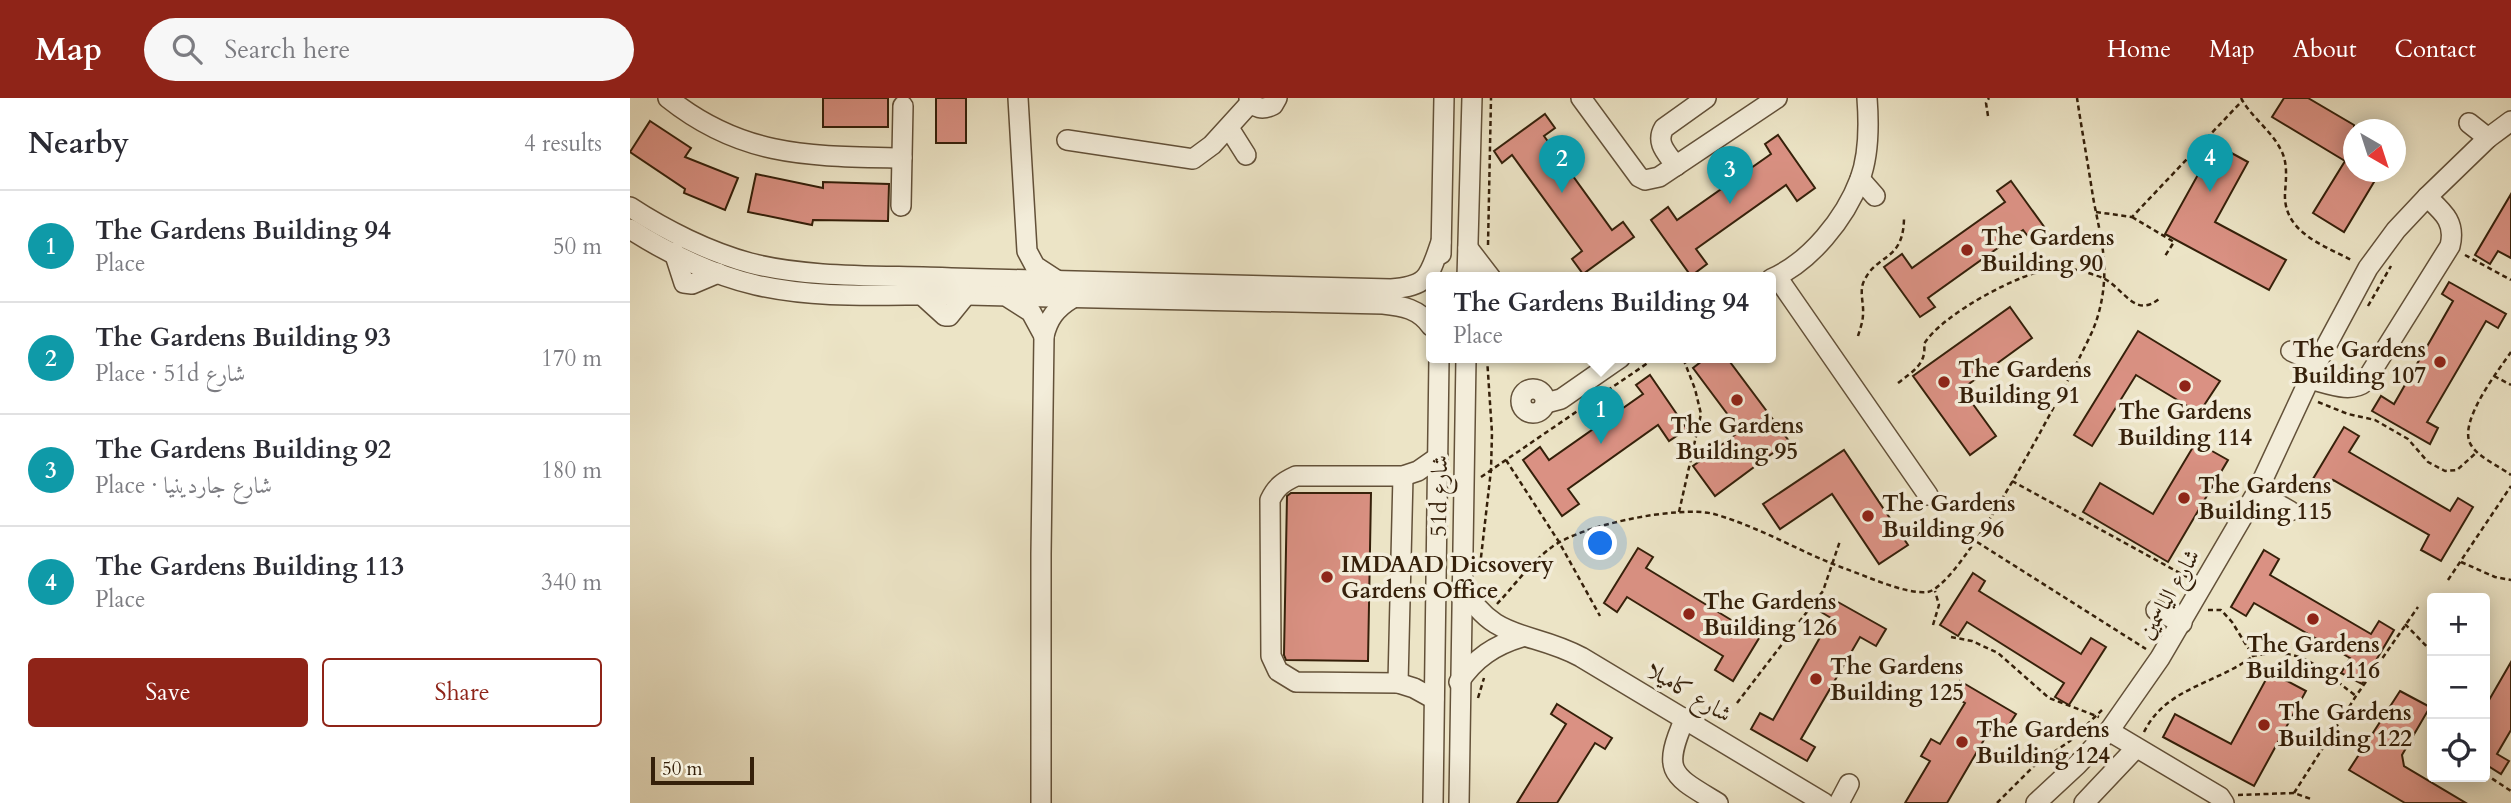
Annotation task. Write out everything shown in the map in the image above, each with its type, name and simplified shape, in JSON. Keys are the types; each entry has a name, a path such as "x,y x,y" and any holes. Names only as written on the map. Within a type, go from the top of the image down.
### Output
{"street":[{"path":"667,98 713,128 743,142 775,151 808,155 902,158"},
{"path":"1018,98 1027,251 1035,266 1058,281"},
{"path":"1067,140 1193,159 1229,128 1250,100 1261,109 1273,105 1277,98"},
{"path":"1441,272 1444,98"},
{"path":"1467,272 1472,98"},
{"path":"1581,98 1639,177 1645,180 1659,177 1777,98"},
{"path":"1676,166 1662,146 1660,134 1664,128 1706,98"},
{"path":"1776,276 1814,248 1832,229 1860,179 1869,122 1867,98"},
{"path":"901,206 903,106"},
{"name":"شارع الياسمين","path":"2036,803 2077,765 2161,658 2257,492 2309,379 2368,268 2396,230 2427,197 2488,138 2511,121"},
{"path":"2469,123 2488,138"},
{"path":"1229,128 1246,155"},
{"path":"1860,179 1875,196"},
{"path":"2291,351 2309,379 2350,388 2360,387 2365,382 2450,246 2452,225 2448,217 2427,197"},
{"path":"630,207 724,254 777,269 800,272 1058,281 1410,287 1426,277"},
{"path":"630,229 718,273 783,290 870,296 966,295 1383,304 1404,306 1418,312 1426,321"},
{"path":"989,279 1014,264 1026,242"},
{"path":"1429,272 1441,242"},
{"path":"1468,248 1486,272"},
{"path":"1776,281 1928,495"},
{"path":"1009,298 1031,312 1044,337"},
{"path":"1041,803 1044,337 1051,318 1071,299"},
{"name":"51d شارع","path":"1433,803 1439,363"},
{"name":"51d شارع","path":"1459,803 1465,363"},
{"path":"1546,403 1561,399 1613,363"},
{"path":"1434,699 1398,683 1296,682 1278,671 1271,656 1270,500 1275,489 1296,476 1403,476 1418,471 1438,457"},
{"path":"1398,683 1403,476"},
{"path":"2257,492 2290,511"},
{"name":"شارع كاميلا","path":"1462,585 1475,607 1508,632 1566,649 1824,803"},
{"path":"2156,610 2182,623"},
{"path":"1459,682 1482,655 1522,637"},
{"path":"1685,718 1672,754 1675,772 1683,782 1718,803"},
{"path":"2107,724 2136,748 2222,800"},
{"path":"2084,803 2136,748"},
{"path":"1839,803 1849,784"}],"path":[{"path":"1490,251 1487,244 1491,98"},
{"path":"1988,116 1986,103 1989,98"},
{"path":"2132,217 2242,99 2283,153 2286,164 2285,203 2296,228 2308,238 2368,268"},
{"path":"2096,212 2132,217 2174,242 2165,256"},
{"path":"1858,336 1864,318 1861,289 1864,279 1900,244 1904,234 1904,219"},
{"path":"2450,246 2511,280"},
{"path":"2364,313 2391,266"},
{"path":"1898,383 1921,364 1926,354 1924,344 1930,334 1962,310 2001,287 2035,274 2056,268 2091,274 2104,279 2143,307 2151,306 2160,298"},
{"path":"2511,352 2470,419 2466,434 2477,452 2511,475"},
{"path":"1480,572 1491,470 1492,433 1487,363"},
{"path":"1465,487 1648,363"},
{"path":"1679,512 1701,414 1685,363"},
{"path":"2494,376 2511,385"},
{"path":"2309,379 2348,414 2375,420 2408,439 2428,462 2445,471 2457,470 2477,452"},
{"path":"1506,460 1559,542 1600,616"},
{"path":"2012,481 2203,585"},
{"path":"2448,580 2511,486"},
{"path":"1737,703 1823,591 1840,541"},
{"path":"1977,542 2161,658"},
{"path":"2461,562 2495,577 2511,580"},
{"path":"1933,625 1940,605 1935,591"},
{"path":"2294,793 2356,695 2418,607"},
{"path":"2202,619 2209,608 2221,610 2232,622 2253,656"},
{"path":"2405,625 2427,647"},
{"path":"1951,637 1972,641 1998,653 2049,698 2107,724"},
{"path":"2136,748 2152,717 2166,704 2253,656 2283,652 2304,657 2356,695"},
{"path":"1476,707 1487,669 1482,655"},
{"path":"2106,705 2107,724"},
{"path":"1997,803 2035,765 2070,741 2107,724"},
{"path":"2490,777 2511,791"},
{"path":"2222,800 2294,793 2311,799"}],"building":[{"path":"823,98 888,98 888,127 823,127"},
{"path":"936,98 966,98 966,143 936,143"},
{"path":"2284,98 2308,98 2344,119 2343,160 2272,117"},
{"path":"1545,114 1555,128 1544,136 1612,230 1623,222 1634,237 1586,272 1582,272 1572,259 1582,251 1512,155 1502,163 1494,151"},
{"path":"650,121 691,148 685,157 738,178 725,210 684,193 685,189 630,152"},
{"path":"1778,135 1815,188 1797,201 1786,185 1696,249 1707,264 1696,272 1688,272 1651,220 1668,207 1677,220 1771,154 1765,144"},
{"path":"2215,144 2248,162 2215,222 2286,260 2269,290 2165,234"},
{"path":"2343,164 2343,182 2374,182 2344,232 2313,213"},
{"path":"756,174 823,188 823,182 889,184 888,221 813,220 812,225 748,212"},
{"name":"The Gardens Building 90","path":"2011,181 2050,235 2035,245 2023,230 1928,298 1935,307 1920,317 1884,267 1902,254 1912,268 2005,202 1997,191"},
{"path":"2511,194 2511,258 2498,251 2490,264 2475,255"},
{"name":"The Gardens Building 107","path":"2449,282 2506,314 2498,328 2486,321 2427,422 2438,428 2430,444 2372,411 2381,396 2394,404 2453,301 2442,294"},
{"name":"The Gardens Building 91","path":"2010,307 2032,338 1962,389 1996,436 1970,455 1913,376"},
{"name":"The Gardens Building 114","path":"2138,331 2220,381 2199,413 2136,375 2092,446 2074,435"},
{"name":"The Gardens Building 95","path":"1700,363 1731,363 1789,441 1715,496 1693,466 1740,431 1693,368"},
{"path":"1650,375 1687,429 1669,441 1658,425 1568,489 1579,504 1562,516 1523,460 1540,447 1549,460 1643,394 1636,385"},
{"path":"2344,427 2359,436 2349,452 2450,511 2458,498 2473,507 2441,561 2421,550 2429,535 2333,480 2326,493 2310,484"},
{"name":"The Gardens Building 115","path":"2196,442 2228,460 2168,562 2083,512 2100,483 2153,514"},
{"name":"The Gardens Building 96","path":"1844,450 1908,545 1879,564 1832,494 1780,529 1763,504"},
{"name":"IMDAAD Dicsovery Gardens Office","path":"1291,493 1371,493 1368,661 1286,660 1287,496"},
{"name":"The Gardens Building 126","path":"1638,548 1653,557 1646,568 1746,629 1754,617 1767,625 1733,681 1715,670 1723,656 1627,597 1617,612 1604,603"},
{"name":"The Gardens Building 116","path":"2264,550 2279,559 2270,575 2371,634 2379,621 2394,630 2362,684 2341,673 2350,658 2254,603 2246,616 2231,607"},
{"path":"1973,573 1985,581 1979,591 2081,654 2091,638 2106,647 2069,705 2055,697 2064,683 1967,622 1958,636 1940,625"},
{"name":"The Gardens Building 125","path":"1829,597 1886,629 1876,646 1860,637 1801,739 1815,747 1807,761 1751,729 1760,713 1773,720 1831,618 1821,612"},
{"path":"2511,662 2511,730 2497,754 2509,761 2501,774 2490,767 2490,698"},
{"name":"The Gardens Building 122","path":"2270,672 2306,691 2254,786 2163,737 2175,714 2231,744"},
{"name":"The Gardens Building 124","path":"1960,681 2016,714 2007,728 1995,721 1947,803 1905,803 1930,761 1921,756 1931,739 1940,744 1965,703 1952,695"},
{"path":"2400,691 2427,705 2427,712 2402,755 2404,766 2466,803 2405,803 2349,770"},
{"path":"1557,704 1612,738 1605,749 1595,743 1557,803 1517,803 1566,724 1551,714"}],"place":[{"name":"The Gardens Building 113","path":"2210,192"},
{"name":"The Gardens Building 93","path":"1562,193"},
{"name":"The Gardens Building 92","path":"1730,204"},
{"name":"The Gardens Building 90","path":"1967,250"},
{"name":"The Gardens Building 107","path":"2440,362"},
{"name":"The Gardens Building 91","path":"1944,382"},
{"name":"The Gardens Building 114","path":"2185,386"},
{"name":"The Gardens Building 95","path":"1737,400"},
{"name":"The Gardens Building 94","path":"1601,444"},
{"name":"The Gardens Building 115","path":"2184,498"},
{"name":"The Gardens Building 96","path":"1868,516"},
{"name":"IMDAAD Dicsovery Gardens Office","path":"1327,577"},
{"name":"The Gardens Building 126","path":"1689,614"},
{"name":"The Gardens Building 116","path":"2313,619"},
{"name":"The Gardens Building 125","path":"1816,679"},
{"name":"The Gardens Building 122","path":"2264,725"},
{"name":"The Gardens Building 124","path":"1962,742"}]}
